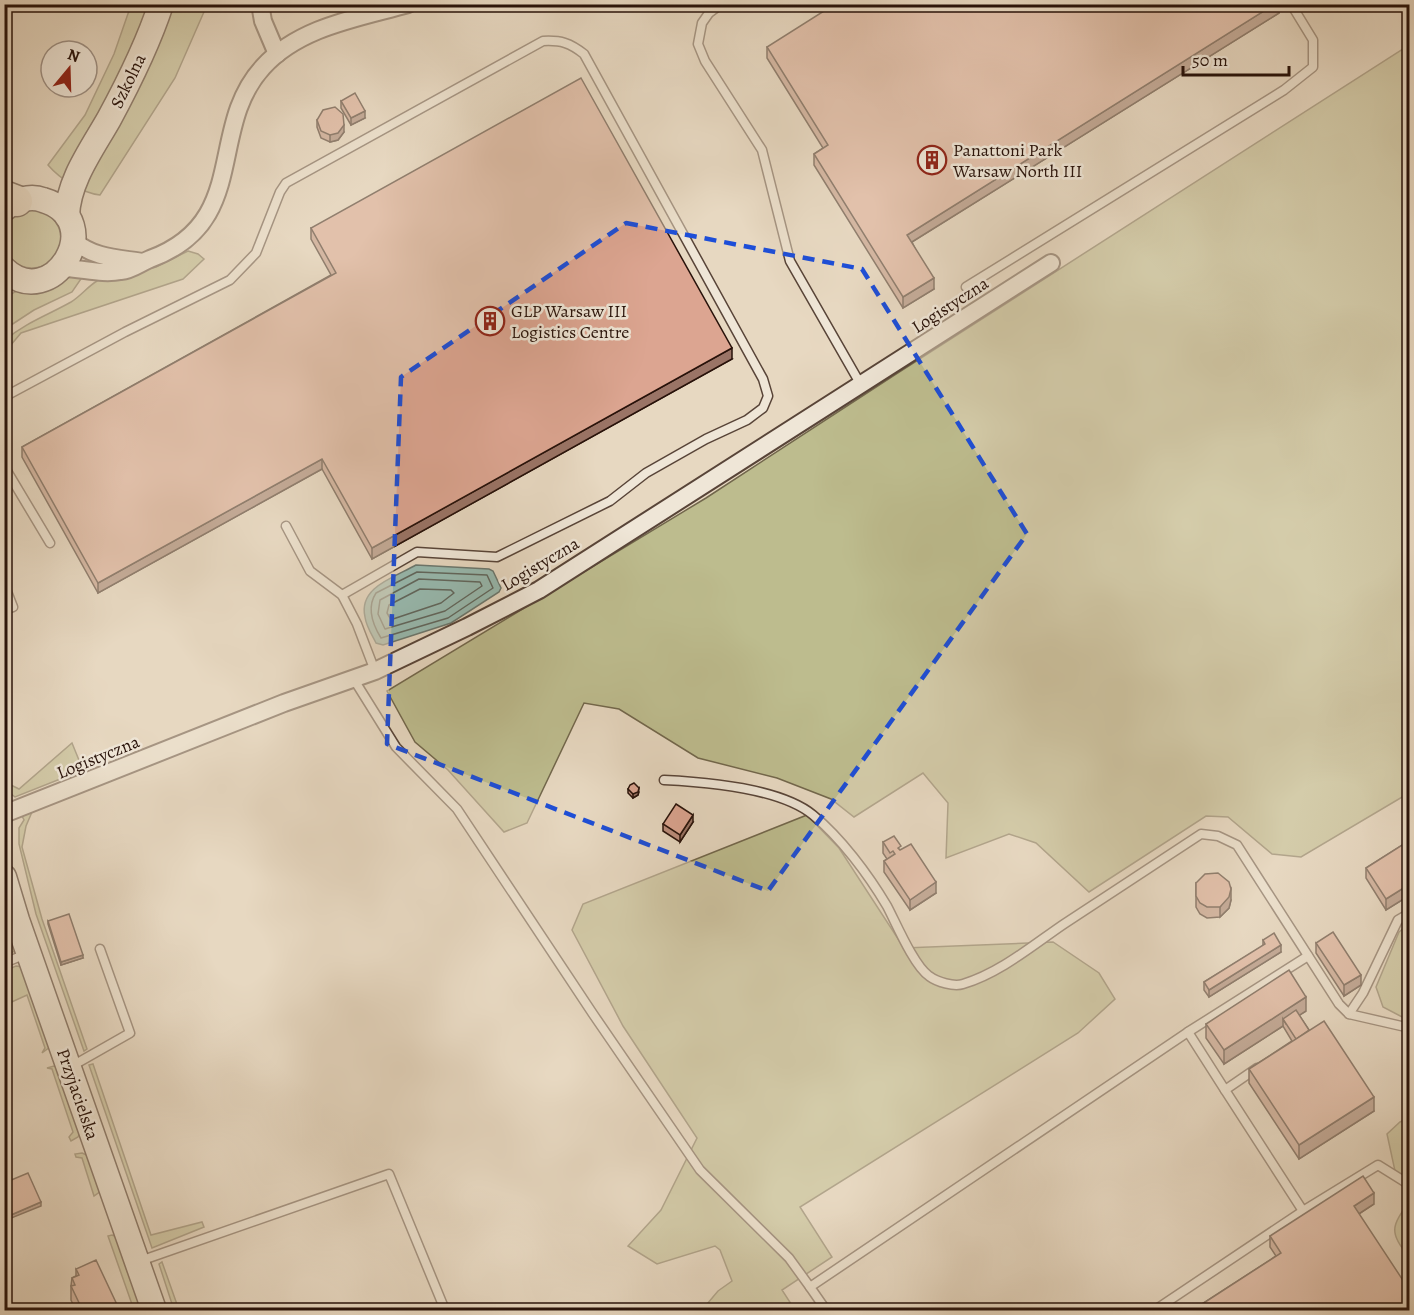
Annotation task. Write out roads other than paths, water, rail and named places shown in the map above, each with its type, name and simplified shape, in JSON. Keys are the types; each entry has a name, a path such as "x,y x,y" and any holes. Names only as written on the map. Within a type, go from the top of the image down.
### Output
{"street":[{"name":"Szkolna","path":"67,216 70,198 87,153 107,122 136,65 161,4"},
{"path":"260,4 263,21 277,54"},
{"path":"62,268 99,272 121,271 174,248 186,240 210,211 220,188 239,108 250,84 262,67 292,42 314,32 408,4"},
{"name":"Szkolna","path":"16,201 87,153"},
{"path":"4,293 13,286 27,280 46,278 62,268 72,251 74,241 71,224 60,208 16,201"},
{"path":"74,241 83,249 98,255 142,262"},
{"name":"Logistyczna","path":"4,814 284,704 375,671 539,590 1051,263"},
{"path":"4,269 17,278 27,280"},
{"name":"Przyjacielska","path":"4,877 154,1311"}],"lane":[{"path":"721,4 709,13 702,23 698,44 705,61 762,150 790,261 861,385"},
{"path":"966,287 1284,90 1313,68 1312,39 1291,4"},
{"path":"4,397 125,332 230,280 256,253 280,192 286,183 543,41 558,40 571,44 584,54 764,379 768,396 763,408 747,420 706,439 646,473 610,501 497,557 417,552 342,595"},
{"path":"4,466 50,543"},
{"path":"285,526 310,571 342,595 357,624 375,671"},
{"path":"4,584 13,607 4,610"},
{"path":"353,678 396,747 457,809 700,1170 789,1258 826,1311"},
{"path":"664,780 704,782 760,793 788,801 811,814 844,844 885,903 914,957 928,976 945,983 961,985 999,968 1201,834 1218,836 1237,845 1339,1004 1349,1014 1410,1028"},
{"path":"1349,1014 1363,993 1398,920 1410,913"},
{"path":"69,1068 130,1034 100,949"},
{"path":"4,963 29,953"},
{"path":"810,1287 1188,1032 1308,956"},
{"path":"1188,1032 1303,1211"},
{"path":"1225,1090 1260,1065"},
{"path":"1155,1311 1303,1211 1378,1165 1410,1185"},
{"path":"137,1262 389,1174 446,1311"}],"water":[{"path":"416,565 489,569 493,571 501,588 499,592 451,623 383,645 376,643 366,620 364,607 367,598 380,584"}],"place":[{"name":"Panattoni Park Warsaw North III","path":"932,160"},
{"name":"GLP Warsaw III Logistics Centre","path":"490,321"}]}
